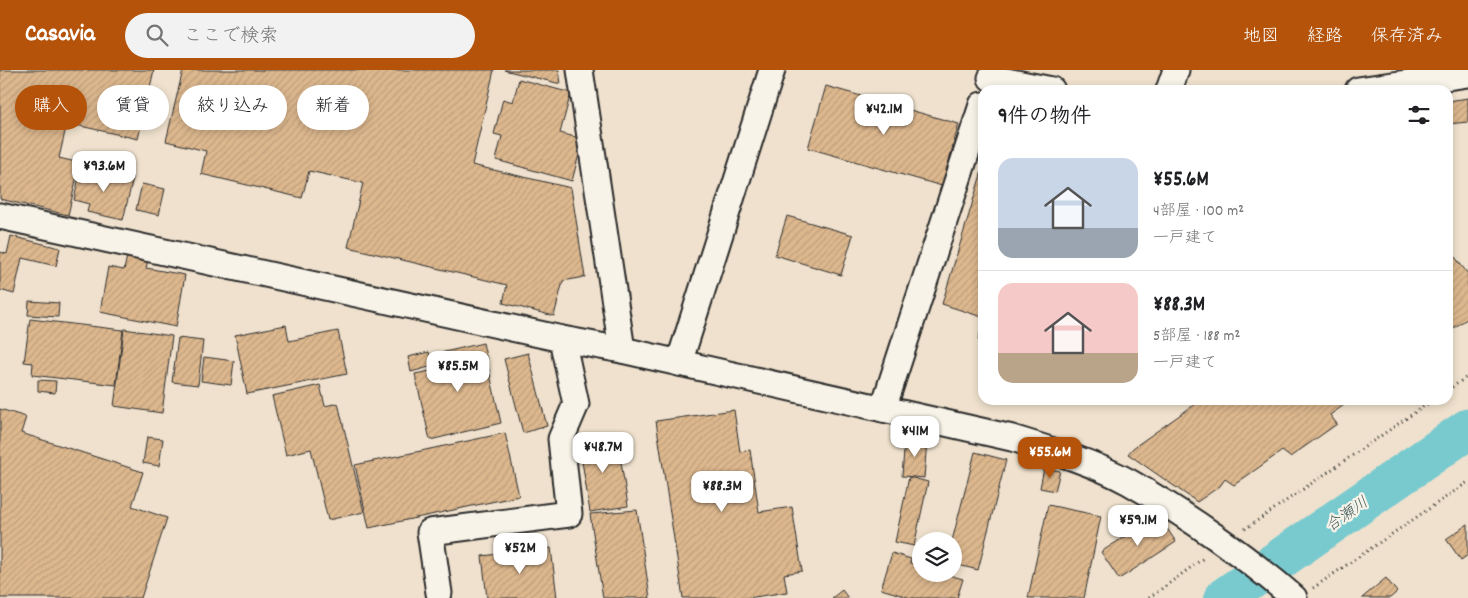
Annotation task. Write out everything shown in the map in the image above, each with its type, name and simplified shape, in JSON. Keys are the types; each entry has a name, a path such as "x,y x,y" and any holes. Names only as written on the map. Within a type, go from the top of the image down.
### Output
{"street":[{"path":"580,70 622,350"},
{"path":"679,364 772,70"},
{"path":"1171,85 1176,70"},
{"path":"1392,85 1468,74"},
{"path":"991,80 1022,85"},
{"path":"883,409 978,117"},
{"path":"0,216 562,339 622,350 1012,438 1064,454 1128,482 1224,544 1297,595"},
{"path":"438,593 430,532 569,514 561,440 576,404 562,339"}],"path":[{"path":"1453,386 1468,376"},
{"path":"1149,598 1224,544 1427,405"},
{"path":"1297,595 1468,482"}],"building":[{"path":"0,70 154,70 151,85 97,85 97,130 87,128 87,85 15,85 15,130 65,130 59,158 80,163 68,215 0,199"},
{"path":"183,70 494,70 472,165 571,188 585,277 563,281 554,316 503,303 507,285 348,247 363,183 309,171 302,198 201,174 206,151 166,141 179,87 179,130 287,130 287,85 179,85"},
{"path":"504,70 559,70 561,84"},
{"path":"519,79 571,93 560,133 583,139 572,181 496,160 502,136 494,134 503,99 513,102"},
{"path":"826,86 959,124 942,186 808,148"},
{"path":"1468,98 1468,122 1453,124 1453,100"},
{"path":"98,130 140,130 138,139"},
{"path":"81,167 133,178 123,220 87,212 89,204 74,200"},
{"path":"142,184 165,189 159,215 136,210"},
{"path":"978,184 978,316 942,304"},
{"path":"787,216 853,235 841,275 775,255"},
{"path":"11,236 60,248 56,266 22,258 14,294 0,290 0,252 7,254"},
{"path":"1453,254 1468,274 1468,318 1453,328"},
{"path":"127,256 148,260 146,268 185,275 176,327 100,312 108,267 124,270"},
{"path":"29,301 59,303 58,317 28,315"},
{"path":"30,319 123,330 116,385 32,375 33,363 24,362"},
{"path":"286,325 289,341 338,331 347,374 247,394 235,335"},
{"path":"124,329 172,336 162,413 114,406"},
{"path":"178,338 203,341 198,385 172,382"},
{"path":"483,343 501,423 430,440 415,374 435,370 432,355"},
{"path":"429,352 433,366 411,372 408,357"},
{"path":"528,353 547,426 523,433 504,359"},
{"path":"204,357 234,361 231,385 201,381"},
{"path":"38,380 56,381 55,393 38,391"},
{"path":"320,385 325,406 338,403 364,512 328,520 311,449 286,455 272,396"},
{"path":"1194,405 1344,405 1330,415 1337,424 1290,457 1282,451 1234,485 1225,479 1220,486 1197,502 1128,454 1133,448"},
{"path":"0,409 26,417 21,433 143,472 132,506 167,518 141,598 0,598"},
{"path":"734,410 740,452 750,450 759,512 792,507 802,571 784,574 787,592 748,598 683,598 656,421"},
{"path":"505,433 519,496 369,528 355,465"},
{"path":"147,437 163,439 159,466 143,463"},
{"path":"617,437 628,506 590,512 579,442"},
{"path":"905,438 927,440 924,478 902,476"},
{"path":"975,452 1006,460 978,570 962,566 962,532 954,532"},
{"path":"1044,468 1060,471 1055,491 1040,488"},
{"path":"909,477 928,482 917,532 912,532 912,546 895,542"},
{"path":"1048,505 1101,516 1084,598 1028,598"},
{"path":"637,510 650,598 603,598 590,514"},
{"path":"1158,515 1176,542 1119,579 1101,552"},
{"path":"1468,524 1468,555 1461,560 1446,539"},
{"path":"551,548 557,598 487,598 482,556"},
{"path":"892,553 911,559 912,582 962,582 963,579 957,598 911,598 881,589"},
{"path":"1386,578 1397,592 1390,598 1362,598"},
{"path":"842,590 848,598 832,598"}],"waterway":[{"name":"合瀬川","path":"1224,598 1468,429"}]}
